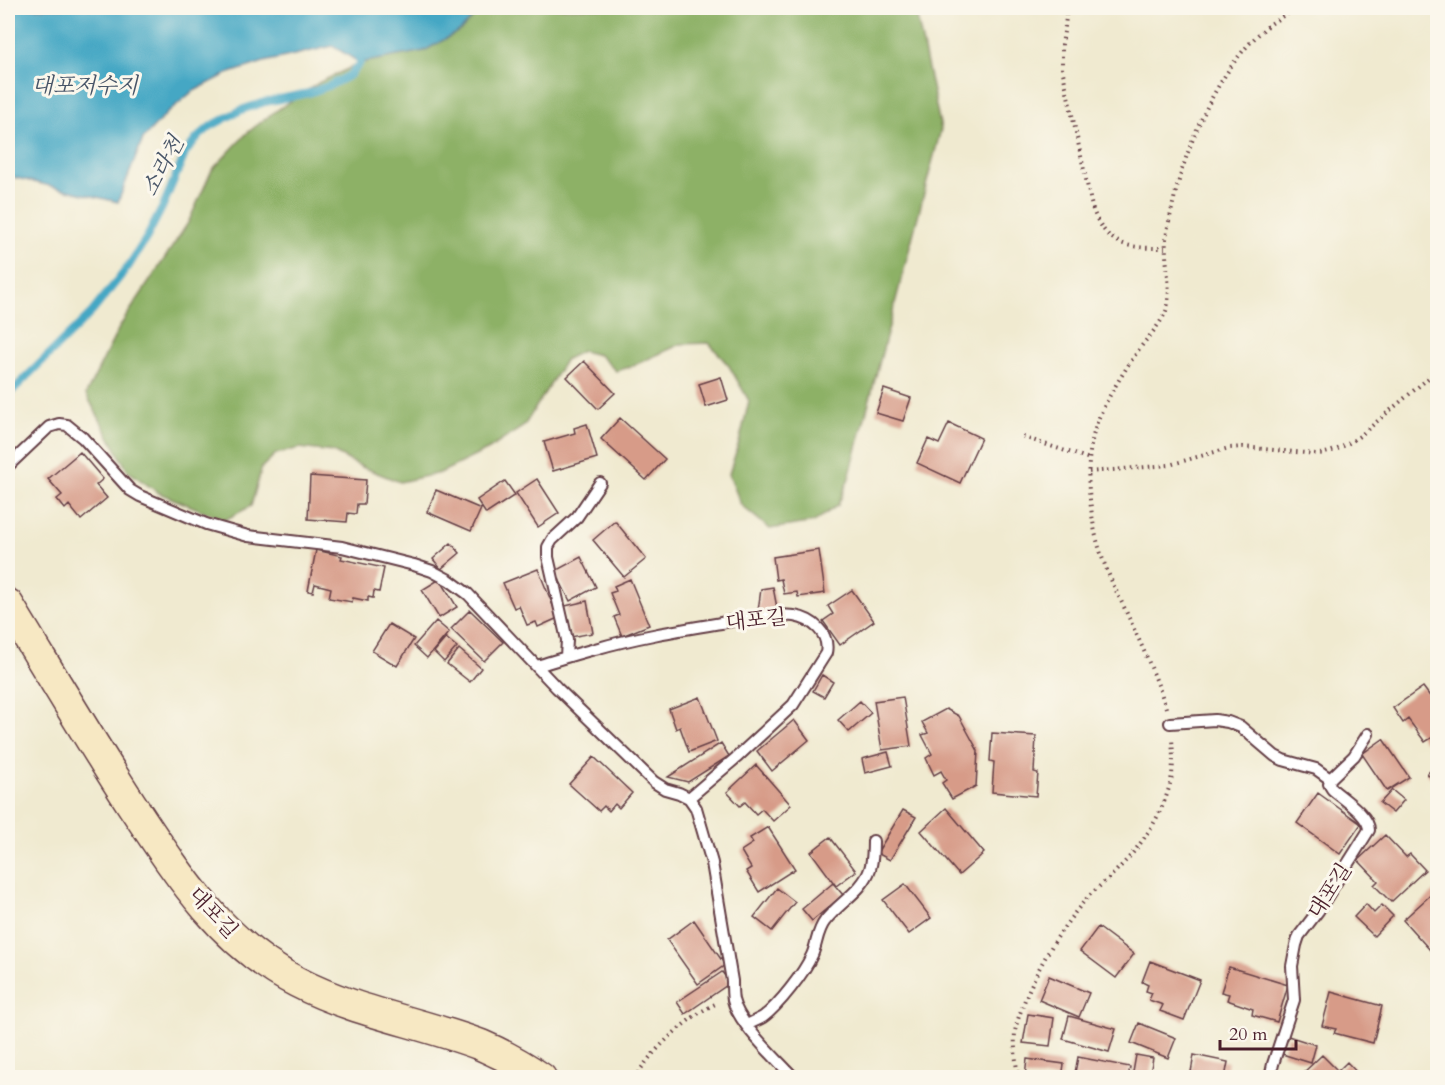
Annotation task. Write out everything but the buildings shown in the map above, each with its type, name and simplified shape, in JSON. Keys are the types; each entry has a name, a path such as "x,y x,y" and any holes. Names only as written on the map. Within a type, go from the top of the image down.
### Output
{"street":[{"name":"대포길","path":"8,604 106,765 173,866 206,909 239,942 278,971 327,995 482,1046 507,1057 541,1077"}],"lane":[{"path":"8,466 49,427 59,424 67,425 83,438 130,490 206,524 248,536 342,547 414,565 449,580 468,594 557,688 654,782 689,798 696,808 712,863 733,999 738,1014 794,1077"},
{"path":"566,657 567,640 548,557 548,547 552,540 584,508 600,483"},
{"name":"대포길","path":"537,666 597,648 767,615 796,616 815,625 825,637 828,645 793,705 689,798"},
{"path":"1170,723 1215,720 1228,722 1240,727 1275,756 1316,769 1330,779 1354,756 1368,734"},
{"name":"대포길","path":"1270,1077 1294,1000 1292,966 1299,936 1318,911 1369,830 1366,818 1332,789 1329,784 1330,779"},
{"path":"747,1025 765,1015 803,972 812,955 824,921 854,892 870,869 873,841"}],"path":[{"path":"1067,8 1062,44 1062,68 1095,217 1106,234 1122,244 1141,248 1166,248"},
{"path":"1018,1077 1015,1031 1032,983 1061,932 1089,896 1120,868 1140,844 1163,805 1171,783 1173,762 1170,723 1156,679 1098,545 1089,489 1092,440 1100,415 1113,391 1165,313 1169,301 1166,238 1182,165 1207,106 1245,47 1262,30 1299,8"},
{"path":"1089,472 1169,465 1216,451 1244,447 1327,453 1349,444 1361,435 1437,370"},
{"path":"1023,437 1090,459"},
{"path":"635,1077 649,1057 701,1011 733,999"}],"green space":[{"path":"482,8 915,8 941,129 849,478 838,505 814,522 770,529 741,505 729,474 749,401 729,366 709,343 681,344 616,371 599,355 582,351 566,359 524,426 489,449 440,473 400,482 362,467 333,452 300,448 276,454 262,467 251,506 225,520 159,493 128,471 86,394 120,326 188,223 212,170 247,133 320,82 360,63 424,51 461,30"}],"water":[{"name":"대포저수지","path":"8,8 482,8 461,30 424,51 360,63 333,46 264,62 227,74 192,92 167,113 143,139 118,202 8,176"}],"waterway":[{"name":"소라천","path":"8,395 92,312 128,267 162,208 186,152 197,138 211,126 241,110 265,102 309,93 331,85 350,75 360,63 358,55"}]}
